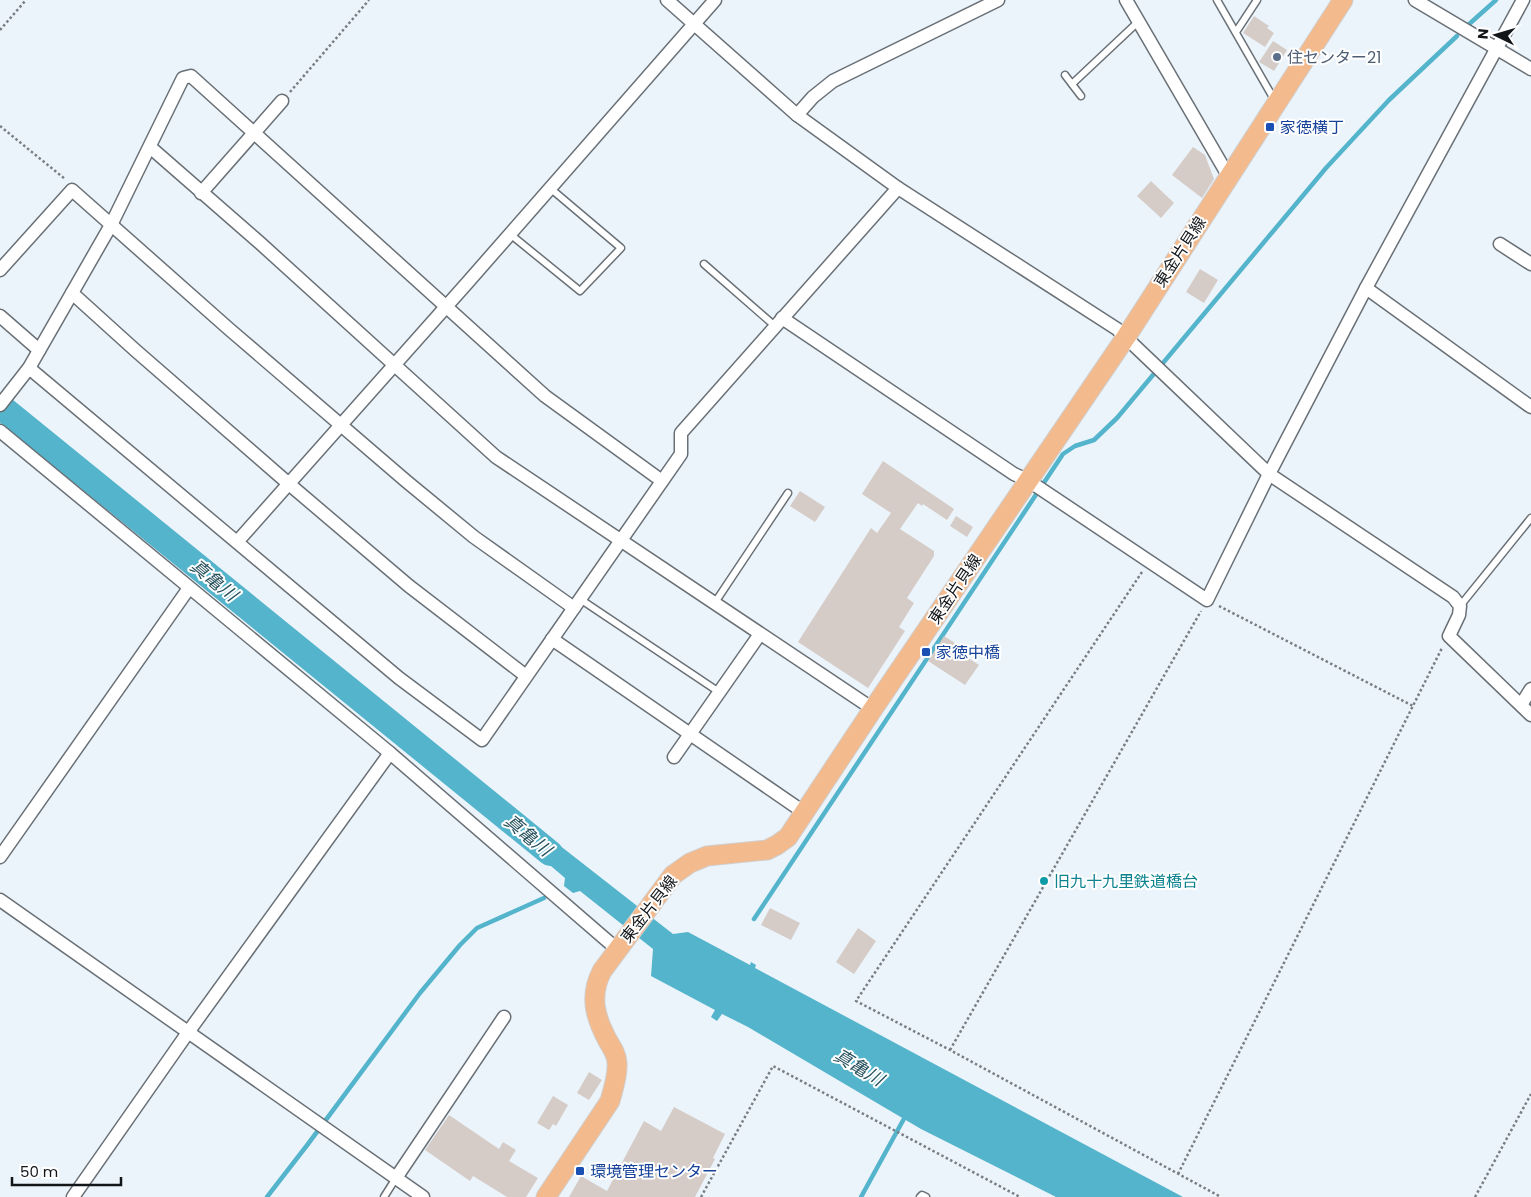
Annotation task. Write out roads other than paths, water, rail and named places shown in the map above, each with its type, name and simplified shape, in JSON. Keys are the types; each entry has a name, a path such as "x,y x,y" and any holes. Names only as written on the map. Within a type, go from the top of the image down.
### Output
{"main road":[{"name":"東金片貝線","path":"546,1197 610,1102 618,1061 596,1014 594,996 596,983 602,971 673,875 707,856 767,850 788,837 873,709 1037,486 1126,337 1343,0"}],"street":[{"path":"667,0 797,115 898,188 1117,329 1268,474 1453,597 1460,606 1459,615 1450,636 1531,715"},
{"path":"237,542 446,308 715,0"},
{"path":"797,115 813,97 833,81 998,0"},
{"path":"1126,0 1230,177"},
{"path":"1415,0 1531,69"},
{"path":"778,322 1014,474 1037,486 1207,600 1268,474 1366,288 1523,0"},
{"path":"3,401 29,368 40,350 111,225 183,78 191,76 545,396 662,481"},
{"path":"201,193 282,100"},
{"path":"150,147 260,243 496,457 873,709"},
{"path":"29,368 399,678 482,740 681,454 681,433 898,188"},
{"path":"0,270 72,190 341,425 474,537 577,604"},
{"path":"1500,244 1531,264"},
{"path":"1366,288 1531,406"},
{"path":"72,293 289,484 409,586 526,676"},
{"path":"0,316 40,350"},
{"path":"0,431 390,753 618,950"},
{"path":"0,857 189,588"},
{"path":"674,757 760,634"},
{"path":"552,639 805,813"},
{"path":"1521,705 1531,689"},
{"path":"73,1197 189,1031 390,753"},
{"path":"0,900 423,1197"},
{"path":"396,1178 504,1017"}],"lane":[{"path":"1217,0 1276,104"},
{"path":"1236,32 1257,0"},
{"path":"1072,84 1138,22"},
{"path":"1064,75 1081,96"},
{"path":"510,234 580,291 621,248 550,188"},
{"path":"704,264 778,322"},
{"path":"714,604 788,493"},
{"path":"1460,606 1531,518"},
{"path":"577,604 719,692"},
{"path":"384,1197 396,1178"},
{"path":"920,1197 922,1194 926,1197"}],"water":[{"path":"531,823 673,934 688,932 750,965 751,962 756,965 755,968 1183,1197 1056,1197 921,1129 748,1027 722,1014 717,1021 711,1017 715,1010 651,976 653,949 580,891 573,893 564,886 565,878 517,837"}],"waterway":[{"path":"1467,26 1496,0"},
{"path":"754,919 1063,454 1075,446 1094,440 1117,418 1326,168 1389,100 1457,36"},
{"name":"真亀川","path":"0,406 550,853"},
{"path":"267,1197 420,993 460,945 477,928 544,898"},
{"path":"861,1197 906,1115"}],"place":[{"name":"住センター21","path":"1277,57"},
{"name":"家徳横丁","path":"1270,127"},
{"name":"家徳中橋","path":"926,652"},
{"name":"旧九十九里鉄道橋台","path":"1044,881"},
{"name":"環境管理センター","path":"580,1171"}]}
